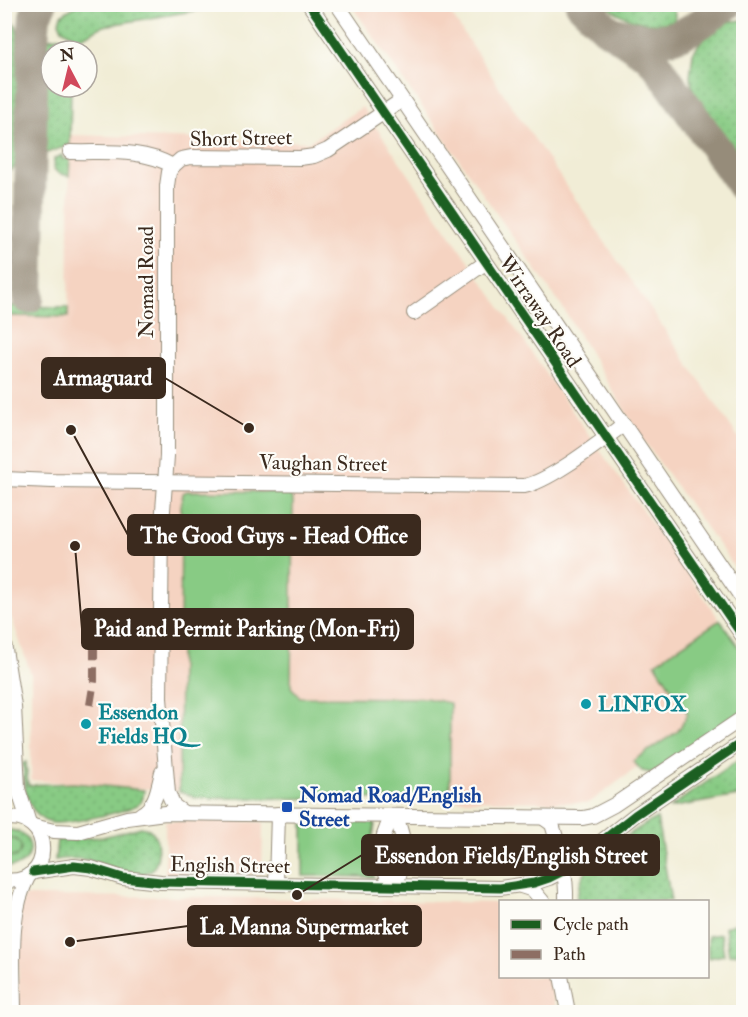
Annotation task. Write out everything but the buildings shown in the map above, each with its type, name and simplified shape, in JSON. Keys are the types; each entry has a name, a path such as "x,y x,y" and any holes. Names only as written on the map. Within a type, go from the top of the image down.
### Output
{"street":[{"name":"Wirraway Road","path":"309,4 744,638"},
{"name":"Wirraway Road","path":"337,4 744,601"},
{"name":"Short Street","path":"70,152 141,153 156,157 173,166 186,158 197,156 273,158 314,156 328,150 402,100"},
{"name":"Nomad Road","path":"173,166 169,172 167,186 166,483 162,517 160,698 164,728 164,758 170,799 177,809 184,813"},
{"path":"414,313 485,262"},
{"name":"Vaughan Street","path":"4,478 52,482 524,486 549,476 623,425"},
{"path":"727,616 744,606"},
{"path":"4,643 14,697 18,789 31,824 41,837 43,851 41,860 18,898 14,946 14,1012"},
{"path":"4,819 19,819 54,831 74,832 140,815 184,813 574,819 593,816 614,805 744,717"},
{"name":"English Street","path":"4,880 16,880 31,874 74,866 134,880 161,882 500,888 521,886 549,878 565,870 654,802 744,741"},
{"name":"Nomad Road","path":"140,815 149,809 154,801 164,758"},
{"path":"643,785 654,802"},
{"path":"276,883 278,814"},
{"path":"393,886 403,867 405,850 403,837 394,817"},
{"path":"393,886 382,865 380,849 383,835 394,817"},
{"path":"545,819 553,825 565,870 566,900"},
{"path":"521,886 533,891 541,900"},
{"path":"4,904 11,924 14,946"},
{"path":"561,978 568,1012"},
{"path":"570,978 575,1012"}],"shaded area":[{"path":"351,5 445,5 743,444 743,579 639,434 564,310"},
{"path":"362,107 720,620 655,663 688,713 678,731 633,761 638,767 589,803 378,798 197,798 179,791 31,780 31,674 4,596 4,316 68,317 70,135 309,142"},
{"path":"165,821 263,822 262,874 165,874"},
{"path":"483,828 543,830 552,856 529,871 483,871"},
{"path":"24,896 499,903 499,978 549,978 556,1012 18,1012 19,917"}],"green space":[{"path":"77,5 229,5 103,26 81,38 62,29 59,22 61,15"},
{"path":"606,5 673,5 674,21 656,24 638,21 621,15"},
{"path":"4,15 16,25 19,39 17,161 14,168 7,172 7,176 4,175"},
{"path":"744,20 743,166 694,94 690,77 693,53 703,38 725,22"},
{"path":"58,37 66,39 48,39"},
{"path":"45,99 71,99 70,145 47,153 44,151"},
{"path":"62,155 62,159 70,159 69,176 58,173 54,169 54,159"},
{"path":"5,306 68,307 68,317 5,316"},
{"path":"187,491 289,492 293,501 291,687 300,697 426,698 450,703 450,799 197,798 179,791 181,506 183,493"},
{"path":"720,620 743,653 743,711 652,773 642,771 633,761 678,731 688,714 655,663"},
{"path":"743,757 743,795 669,808"},
{"path":"26,762 28,785 74,783 144,790 143,798 135,806 113,813 73,821 48,822 36,813 28,800 23,770 23,763"},
{"path":"657,818 671,900 576,900 582,877 592,864 640,827"},
{"path":"371,822 375,824 371,850 374,877 303,876 303,823"},
{"path":"141,827 149,829 156,836 158,854 155,866 148,872 138,874 127,872 84,859 55,860 57,840 103,837"},
{"path":"11,830 26,838 30,852 22,863 5,866 4,856 16,857 20,852 20,845 16,839 5,840 5,831"},
{"path":"8,839 16,839 21,844 19,855 8,857 3,852 3,844"},
{"path":"734,924 737,926 741,953 729,955 725,927"},
{"path":"721,934 724,955 709,958 709,936"}],"taxiway":[{"path":"28,298 33,41 35,16 41,4"},
{"path":"581,4 606,28 647,55 657,65 744,188"},
{"path":"622,34 654,40 679,35 702,23 728,4"}],"marked path":[{"path":"90,705 94,681 94,641"}],"cycle path":[{"path":"309,4 744,638"},
{"path":"33,872 74,866 91,868 123,878 161,882 500,888 534,883 565,870 635,815 744,741"}],"place":[{"name":"Armaguard","path":"249,428"},
{"name":"The Good Guys - Head Office","path":"71,430"},
{"name":"Paid and Permit Parking (Mon-Fri)","path":"75,546"},
{"name":"LINFOX","path":"586,704"},
{"name":"Essendon Fields HQ","path":"86,724"},
{"name":"Nomad Road/English Street","path":"287,807"},
{"name":"Essendon Fields/English Street","path":"297,895"},
{"name":"La Manna Supermarket","path":"70,942"}]}
